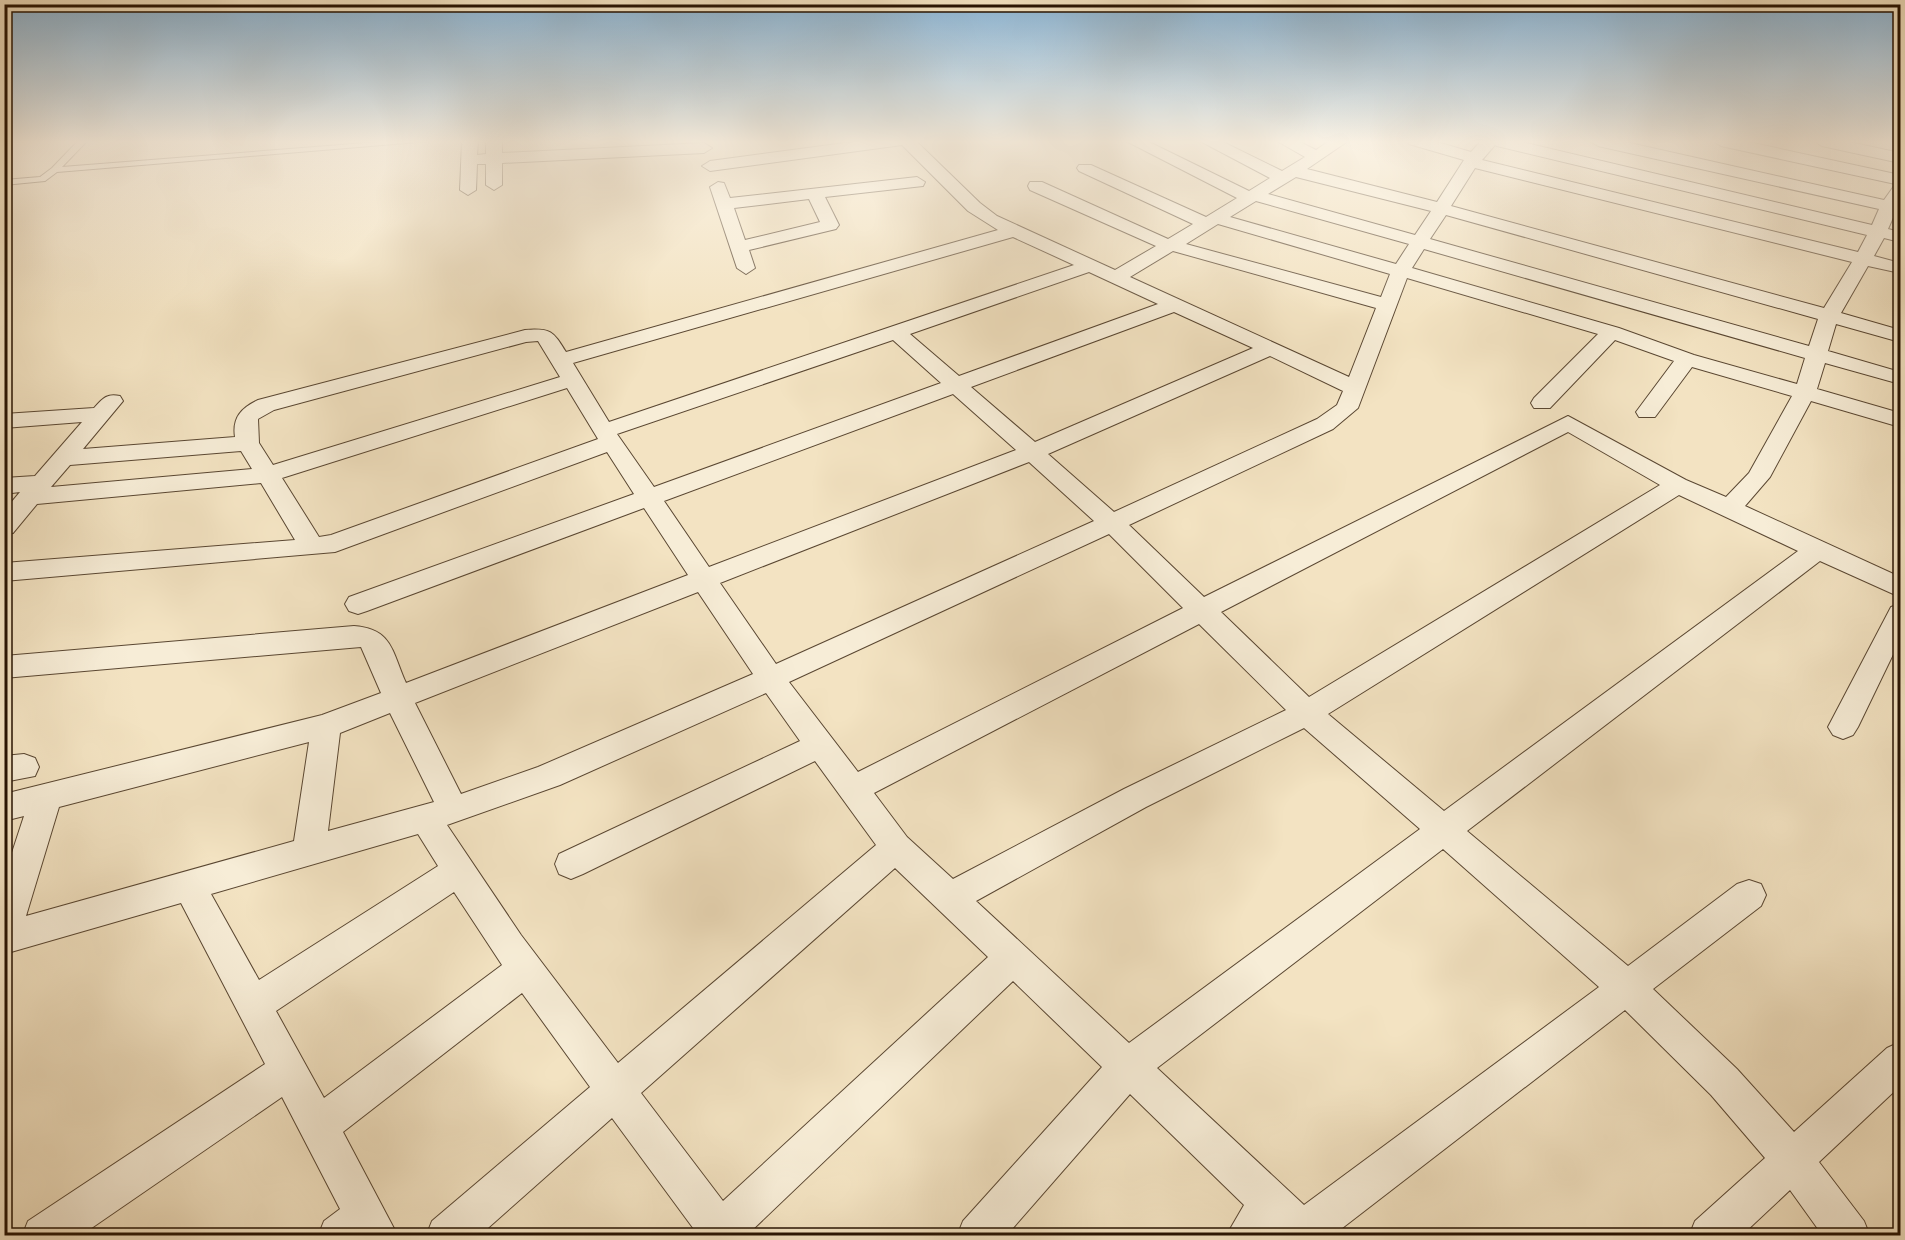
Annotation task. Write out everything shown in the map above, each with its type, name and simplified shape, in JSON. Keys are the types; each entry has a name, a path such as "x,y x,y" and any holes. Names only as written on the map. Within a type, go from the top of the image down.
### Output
{"street":[{"path":"721,199 746,268"},
{"path":"723,204 770,199"},
{"path":"738,247 830,225 817,199"},
{"path":"966,199 974,207 1014,231 1355,388"},
{"path":"1064,199 1143,236 1171,246 1387,305"},
{"path":"1158,199 1211,221 1401,270 1612,332 1687,359 1900,420"},
{"path":"1116,278 1247,199"},
{"path":"1263,199 1900,378"},
{"path":"1399,199 1531,231 1900,336"},
{"path":"4,938 439,814 549,776 771,679 1325,424 1347,408 1401,270 1447,199"},
{"path":"1643,199 1900,268"},
{"path":"1739,199 1900,237"},
{"path":"1729,508 1758,477 1805,392 1829,316 1877,232 1897,202 1882,199"},
{"path":"4,486 36,490 267,475 566,370 1014,231"},
{"path":"4,572 312,547 335,543 608,436 895,331 1090,266"},
{"path":"358,604 1174,304"},
{"path":"895,331 958,384 1112,523 1307,713 1627,988 1724,1083 1793,1160 1849,1236"},
{"path":"1542,403 1612,332"},
{"path":"312,547 248,443 243,426 247,416 255,410 525,336 542,335 548,339 608,436 771,679 896,847 1305,1234 1749,895"},
{"path":"4,808 326,726 1032,452 1269,349"},
{"path":"1647,412 1687,359"},
{"path":"4,422 107,408 4,527"},
{"path":"852,789 1568,423 1678,485 1900,588"},
{"path":"63,458 248,443"},
{"path":"951,897 1136,798 1307,713 1678,485"},
{"path":"978,1236 1129,1066 1818,549"},
{"path":"1843,727 1900,614"},
{"path":"4,667 354,636 368,637 375,643 398,699 460,870 525,969 720,1234 1014,957"},
{"path":"309,851 326,726"},
{"path":"571,864 820,745"},
{"path":"4,932 46,797"},
{"path":"447,1236 896,847"},
{"path":"253,1005 460,870"},
{"path":"189,885 318,1127 360,1229"},
{"path":"318,1127 525,969"},
{"path":"1710,1236 1900,1061"},
{"path":"43,1236 288,1071"},
{"path":"1247,1236 1272,1201"}]}
